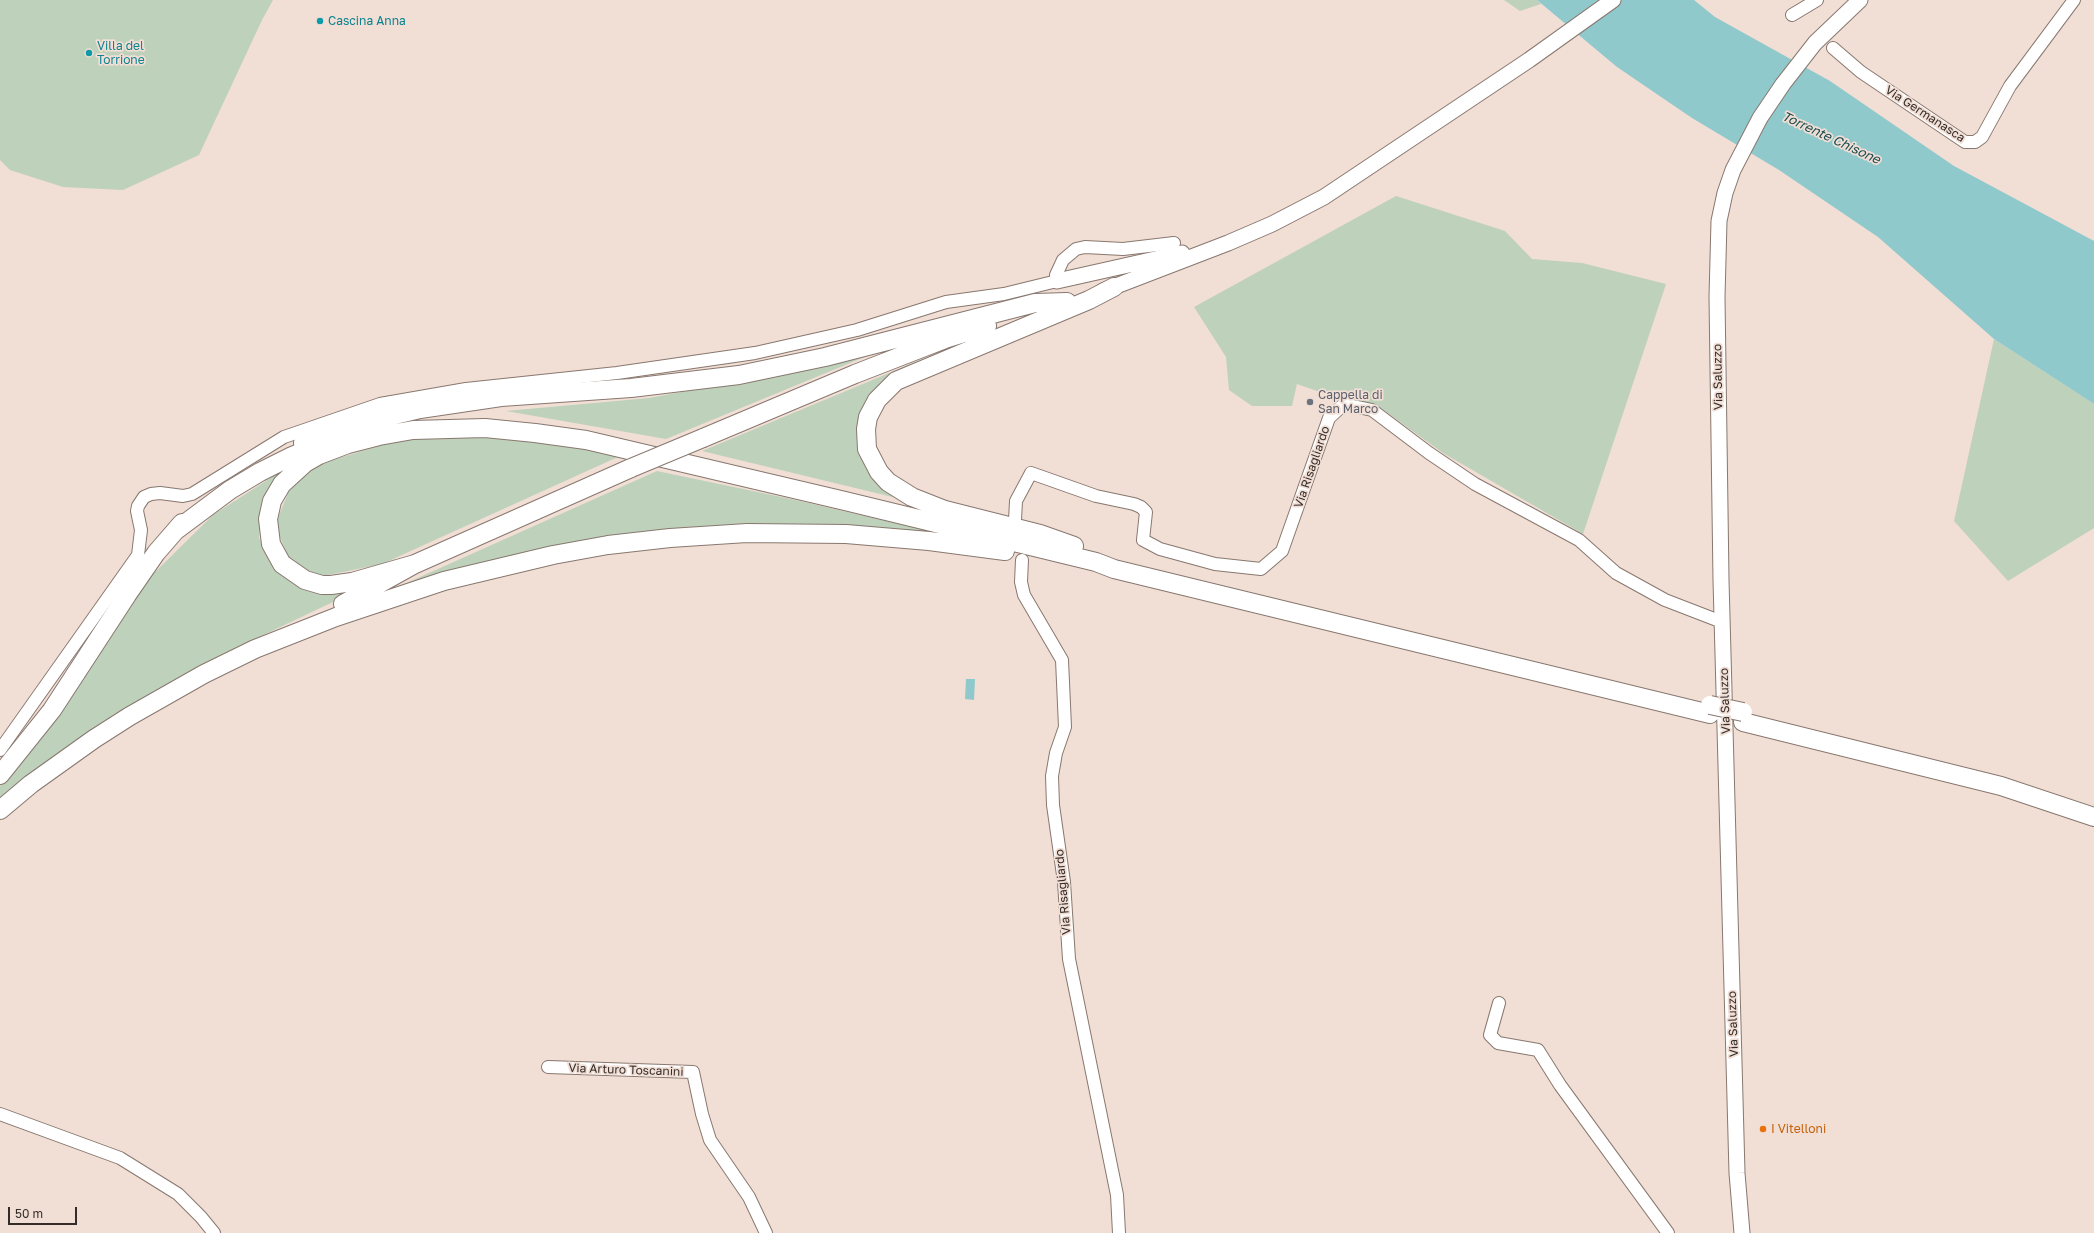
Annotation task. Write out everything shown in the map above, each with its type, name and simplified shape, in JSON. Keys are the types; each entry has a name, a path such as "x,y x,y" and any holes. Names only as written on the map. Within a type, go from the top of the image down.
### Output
{"highway":[{"path":"1108,563 1040,534 945,510 912,497 888,482 879,472 868,449 866,429 868,417 877,400 896,381 1089,300 1114,287"},
{"path":"255,649 274,636 360,596 415,564 631,468 855,374 945,339 1067,302"},
{"path":"0,775 52,710 127,595 156,553 175,531 194,510 238,479 280,454 327,434 378,418 420,409 501,397 631,388 739,375 825,357 1035,303 1067,302"},
{"path":"175,531 230,490 260,472 292,456 322,444 362,432 398,425 449,422 484,421 538,426 587,434 692,456 1108,563 1743,717 2004,778 2094,808"},
{"path":"415,564 352,582 322,585 305,580 282,564 271,544 268,519 272,501 282,484 292,474 314,458 335,448 379,436 413,430 466,428 509,430 586,440 1096,562 1108,563"},
{"path":"0,810 31,784 130,716 204,674 255,649 350,612 444,581 553,555 670,538 755,533 859,534 982,547 1095,567 1108,563"},
{"path":"1743,717 2001,786 2094,817"}],"main road":[{"path":"1067,302 1114,287 1228,243 1272,224 1324,197 1529,60 1614,0"},
{"name":"Via Saluzzo","path":"1742,1233 1737,1173 1722,622 1717,244 1722,206 1733,170 1760,118 1783,84 1815,43 1860,0"},
{"path":"1057,281 1228,243"}],"street":[{"path":"1792,15 1818,0"},
{"name":"Via Germanasca","path":"1833,48 1860,72 1965,142 1975,142 1982,137 2010,86 2074,0"},
{"path":"0,750 138,555 141,530 137,511 138,506 144,497 151,494 192,494 284,437 380,404 466,389 617,373 755,353 856,330 946,302 1004,294 1057,281 1056,275 1063,260 1076,249 1085,247 1123,249 1174,243"},
{"name":"Via Risagliardo","path":"1015,520 1016,500 1031,473 1081,491 1141,507 1146,512 1143,540 1160,549 1215,564 1261,569 1282,551 1329,418 1344,404 1372,410 1429,453 1475,484 1579,540 1616,573 1665,600 1722,622"},
{"name":"Via Risagliardo","path":"1022,560 1021,582 1024,595 1062,660 1065,727 1056,753 1052,776 1053,805 1064,882 1069,959 1117,1195 1119,1233"},
{"path":"1499,1003 1490,1035 1498,1043 1538,1050 1560,1085 1668,1233"},
{"name":"Via Arturo Toscanini","path":"548,1067 693,1072 702,1114 710,1140 749,1197 766,1233"},
{"path":"0,1114 120,1158 178,1194 202,1217 214,1233"}],"green space":[{"path":"0,0 273,0 262,20 199,155 123,190 63,187 10,170 0,160"},
{"path":"1504,0 1537,0 1541,4 1520,11"},
{"path":"1396,196 1505,231 1532,259 1582,263 1666,284 1583,534 1443,453 1382,409 1337,398 1297,384 1292,406 1252,406 1229,390 1226,357 1194,307"},
{"path":"1994,339 2094,404 2094,528 2008,581 1954,521"},
{"path":"879,351 666,439 506,411 649,398 752,379"},
{"path":"918,361 884,381 858,417 858,454 878,479 905,500 702,451"},
{"path":"412,436 519,437 620,456 382,564 318,577 290,561 275,525 289,491 316,465"},
{"path":"289,466 263,499 259,538 274,570 309,590 354,592 217,657 113,715 0,804 0,786 147,580 213,515"},
{"path":"657,471 791,499 947,535 722,526 553,546 382,594"}],"water":[{"name":"Torrente Chisone","path":"1537,0 1694,0 1715,17 1830,81 1954,166 2094,241 2094,404 1994,339 1878,237 1779,170 1692,118 1617,67"},
{"path":"966,679 975,679 974,700 965,699"}],"place":[{"name":"Cascina Anna","path":"320,21"},
{"name":"Villa del Torrione","path":"89,53"},
{"name":"Cappella di San Marco","path":"1310,402"},
{"name":"I Vitelloni","path":"1763,1129"}]}
